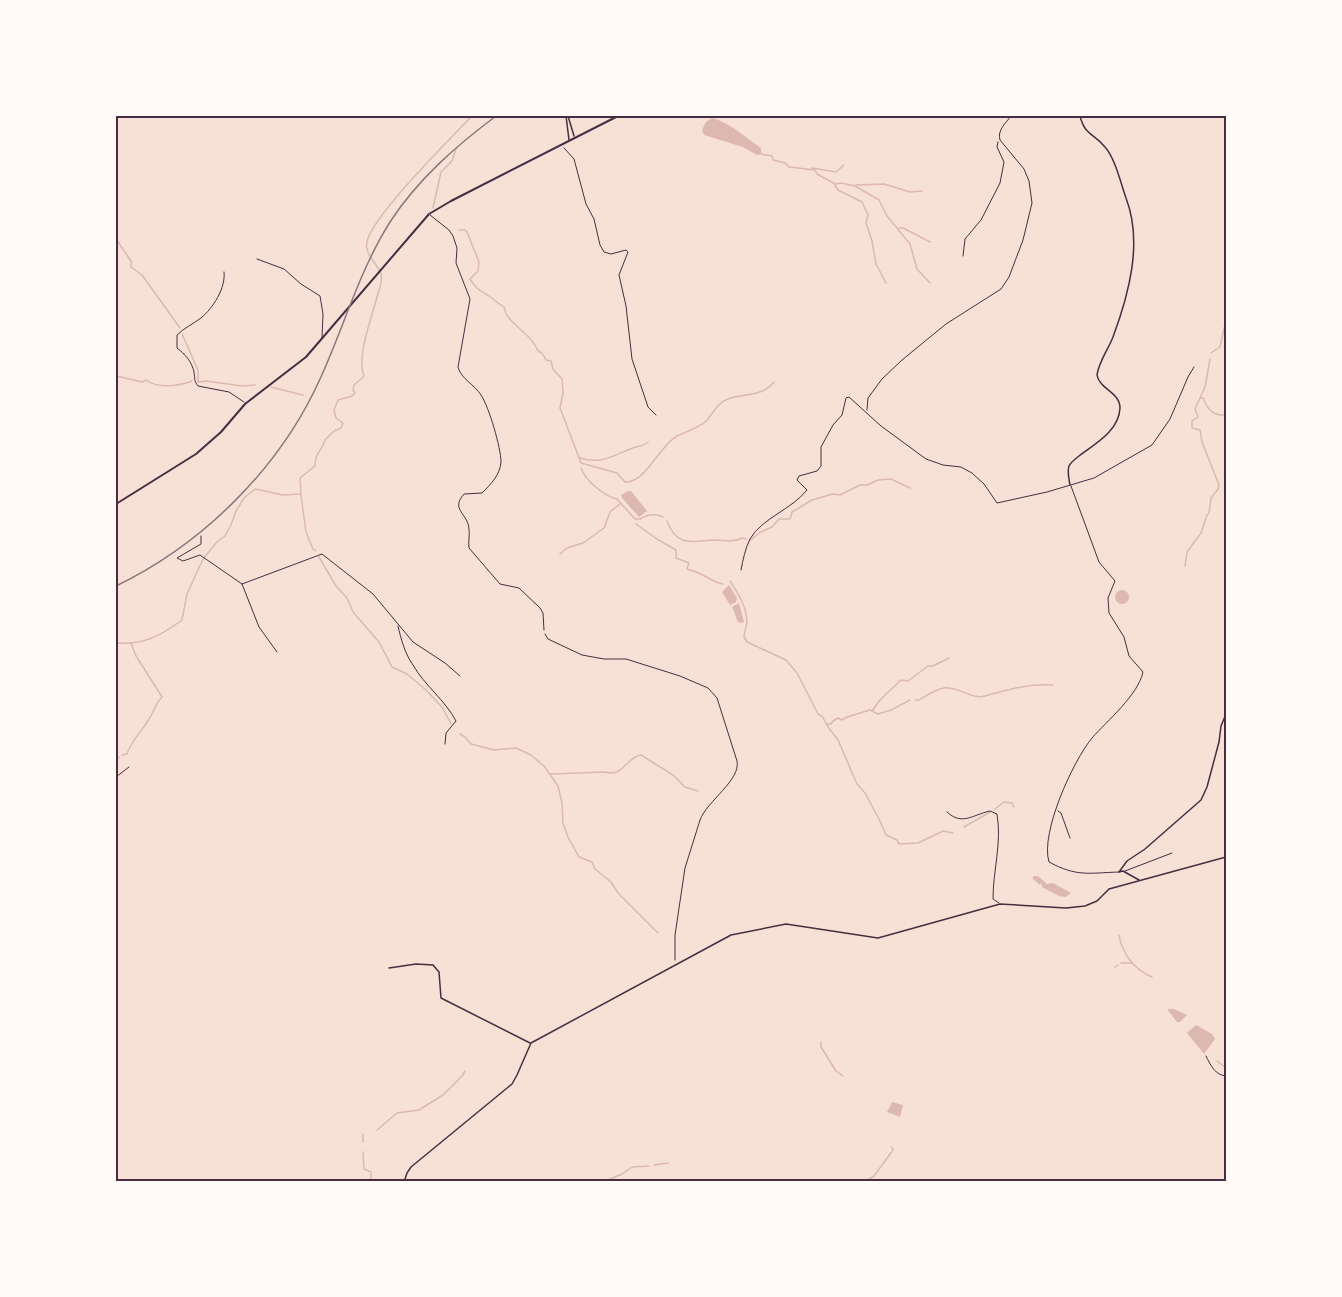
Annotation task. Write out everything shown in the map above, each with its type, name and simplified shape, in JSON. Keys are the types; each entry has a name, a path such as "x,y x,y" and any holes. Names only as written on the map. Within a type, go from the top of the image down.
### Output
{"main road":[{"path":"116,504 196,454 221,432 245,404 306,357 429,214 618,116"}],"street":[{"path":"567,116 574,137"},
{"path":"567,116 569,140"},
{"path":"1070,484 1068,471 1072,462 1107,434 1118,418 1120,410 1117,398 1098,381 1097,375 1113,339 1130,281 1133,240 1131,209 1110,155 1105,146 1085,130 1080,116"},
{"path":"1119,872 1127,861 1145,849 1201,800 1207,787 1221,726 1227,714"},
{"path":"404,1182 411,1167 512,1084 518,1076 531,1043 726,936 779,924 793,924 878,938 1000,904 1066,908 1085,906 1097,901 1109,889 1227,857"},
{"path":"1119,872 1123,871 1140,880"},
{"path":"389,968 433,965 439,972 441,998 531,1043"}],"lane":[{"path":"963,256 965,239 981,219 1000,183 1004,162 997,147 1001,130 1011,116"},
{"path":"867,412 868,398 882,379 946,324 1001,289 1009,277 1023,240 1032,203 1029,181 1024,169 1000,140"},
{"path":"429,214 449,231 456,245 456,263 470,299 458,368 481,394 486,404 501,462 496,477 482,493 464,494 458,501 458,506 470,530 469,548 500,584 519,588 540,608 543,613 544,630"},
{"path":"257,259 284,269 301,284 320,296 323,314 321,340"},
{"path":"224,272 218,298 203,316 177,335 177,348 186,355 194,370 194,382 198,386 229,392 245,404"},
{"path":"741,570 742,560 752,536 771,519 791,506 807,490 797,480 799,476 817,471 821,466 821,447 833,425 842,415 846,398 849,397 881,426 926,459 935,463 961,467 972,472 984,484 997,503 1047,492 1101,475 1120,461 1152,445 1170,420 1194,367"},
{"path":"1070,484 1100,562 1115,581 1108,598 1109,613 1124,638 1129,656 1143,672 1134,690 1087,744 1063,789 1047,844 1049,862 1069,872 1119,872"},
{"path":"201,536 201,544 177,558 183,561 197,555 203,557 242,584 260,627 277,652"},
{"path":"242,584 322,554 373,594 413,642 460,676"},
{"path":"398,624 412,664 448,707 456,721 446,733 445,744"},
{"path":"116,777 129,767"},
{"path":"947,812 961,821 990,811 997,814 1000,829 993,880 993,899 1000,904"},
{"path":"1123,871 1172,853"},
{"path":"1206,1056 1213,1069 1221,1076 1227,1076"}],"path":[{"path":"561,144 573,159 586,204 594,219 604,252 611,254 626,250 628,252 619,275 626,306 632,359 648,407 656,415"},
{"path":"544,630 548,639 582,655 626,659 663,670 708,688 717,698 737,761 737,770 731,782 716,795 700,820 685,868 675,935 674,964"},
{"path":"1057,810 1061,813 1070,838"}],"shaded area":[{"path":"712,118 732,127 761,148 761,154 757,155 743,147 704,135 702,130 706,122"},
{"path":"631,491 647,511 639,517 622,498 621,495"},
{"path":"729,585 737,598 736,602 730,605 722,592"},
{"path":"1119,590 1125,590 1129,597 1125,604 1119,604 1115,600 1115,594"},
{"path":"739,603 744,622 741,623 738,622 732,607"},
{"path":"1038,876 1047,884 1053,883 1071,893 1066,897 1059,896 1042,887 1042,883 1040,885 1032,878"},
{"path":"1167,1009 1174,1009 1187,1015 1177,1022"},
{"path":"1196,1025 1212,1034 1215,1039 1204,1054 1187,1033"},
{"path":"892,1102 903,1105 900,1117 887,1112"}],"waterway":[{"path":"116,643 143,641 166,631 182,620 187,594 203,559 225,536 244,498 255,489 283,495 301,494 300,478 315,466 316,457 325,440 341,428 343,423 336,418 334,410 338,400 352,396 355,393 354,385 364,376 363,348 382,280 379,270 367,251 367,242 372,230 413,178 472,116"},
{"path":"433,208 441,172 452,161 456,149"},
{"path":"761,154 772,156 773,160 785,163 789,167 815,170 817,174 835,184 855,186 879,200 887,216 910,244 917,269 930,283"},
{"path":"812,168 836,172 844,165"},
{"path":"856,185 884,184 910,192 922,191"},
{"path":"835,185 838,190 862,202 868,215 866,223 876,264 886,283"},
{"path":"899,228 930,242"},
{"path":"459,230 467,232 479,262 478,271 470,279 480,290 504,307 509,319 530,338 546,360 551,361 553,369 562,379 563,393 560,408 581,463 617,473 625,482 632,481 646,471 670,441 703,424 724,401 764,390 774,382"},
{"path":"116,239 131,261 131,267 142,275 180,328"},
{"path":"1211,353 1220,347 1226,320"},
{"path":"182,334 198,370 198,382 255,385"},
{"path":"1185,566 1187,552 1201,533 1209,513 1211,498 1219,485 1202,442 1200,430 1192,428 1192,421 1198,417 1195,409 1205,387 1210,359"},
{"path":"116,376 142,382 146,380 162,386 192,381"},
{"path":"271,387 303,395"},
{"path":"1200,398 1203,398 1214,413 1226,415"},
{"path":"579,458 606,459 648,442"},
{"path":"581,468 591,483 607,495 617,499 635,519 652,515 663,517"},
{"path":"751,540 772,527 779,519 790,519 792,512 812,500 833,494 840,495 860,485 867,485 878,480 891,479 910,488"},
{"path":"301,495 306,532 316,551"},
{"path":"560,554 567,548 583,543 604,528 610,512 620,504"},
{"path":"667,521 676,536 686,541 746,539"},
{"path":"636,524 676,550 676,558 689,563 687,569 723,584"},
{"path":"319,557 336,586 347,598 353,612 379,642 392,667 407,674 426,690 442,707 451,724"},
{"path":"730,581 744,606 747,623 744,637 747,642 786,660 797,673 818,714 822,716 838,740 857,784 865,793 886,835 897,840 899,844 918,843 943,831 953,833"},
{"path":"122,755 127,754 162,697 136,656 131,643"},
{"path":"872,711 901,680 908,681 928,666 949,658"},
{"path":"915,700 944,688 980,697 1027,686 1053,685"},
{"path":"827,724 831,724 838,718 842,720 870,710 878,714 910,700"},
{"path":"460,734 471,744 494,750 516,748 531,755 544,766 558,786 563,823 579,857 592,862 595,869 611,882 618,893 658,933"},
{"path":"551,774 616,772 641,755 673,775 685,787 698,791"},
{"path":"116,761 119,757"},
{"path":"995,809 1004,802 1012,803 1014,807"},
{"path":"964,827 990,812"},
{"path":"1119,935 1123,949 1130,960 1152,977"},
{"path":"1121,963 1132,963"},
{"path":"821,1042 821,1047 836,1071 843,1076"},
{"path":"1217,1061 1226,1068"},
{"path":"377,1130 397,1113 419,1110 443,1095 465,1071"},
{"path":"363,1134 363,1142"},
{"path":"864,1182 874,1176 893,1150 892,1147"},
{"path":"363,1152 364,1169 371,1172 371,1182"},
{"path":"654,1165 668,1163"},
{"path":"603,1182 632,1167 649,1166"}],"railway":[{"path":"116,586 148,569 208,526 261,473 303,412 320,379 369,260 390,222 425,177 466,139 496,116"}]}
